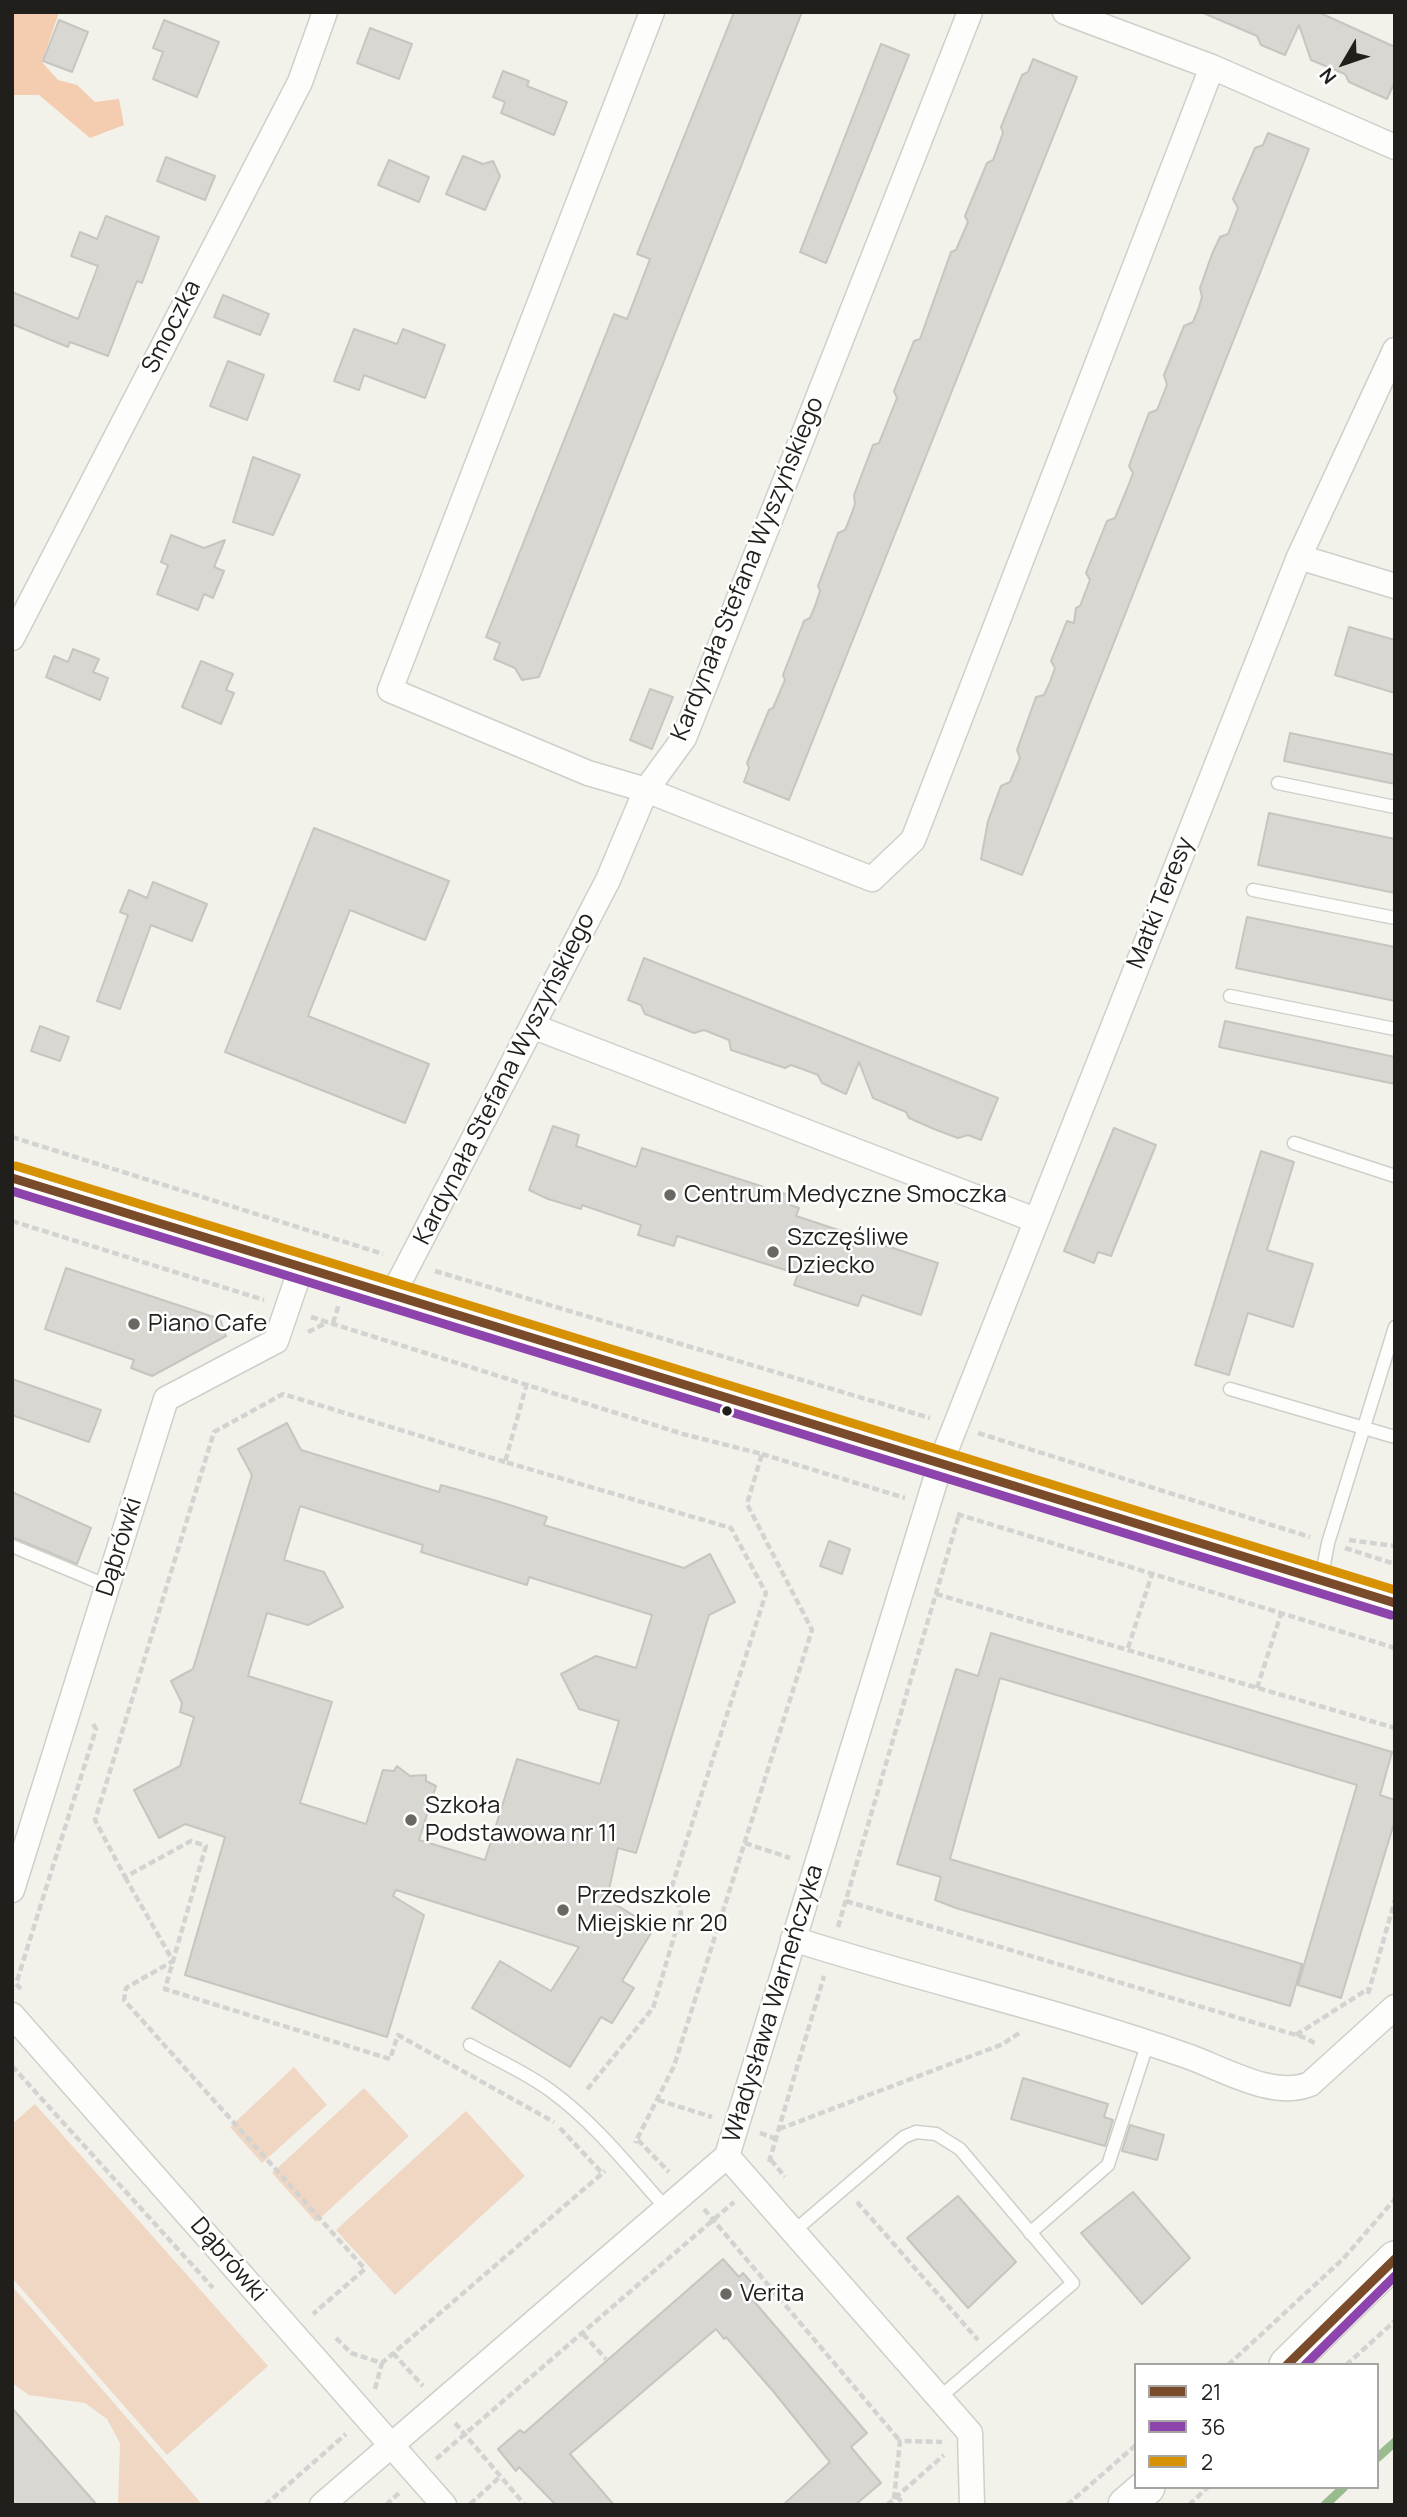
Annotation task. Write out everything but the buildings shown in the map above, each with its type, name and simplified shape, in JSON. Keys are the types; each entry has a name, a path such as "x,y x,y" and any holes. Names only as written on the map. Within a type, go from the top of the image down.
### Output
{"street":[{"name":"Smoczka","path":"12,638 300,82 325,12"},
{"path":"652,12 390,690 588,773 646,790 872,879 914,840 1212,68"},
{"name":"Kardynała Stefana Wyszyńskiego","path":"393,1294 608,880 646,790 684,738 970,12"},
{"path":"1065,12 1212,68 1395,147"},
{"name":"Matki Teresy","path":"942,1462 1035,1220 1299,557 1395,349"},
{"path":"1299,557 1395,586"},
{"path":"532,1026 1035,1220"},
{"path":"12,1178 1395,1603"},
{"name":"Dąbrówki","path":"12,1890 166,1399 276,1341 302,1265"},
{"name":"Władysława Warneńczyka","path":"322,2505 727,2156 942,1462"},
{"path":"793,1940 1148,2042 1271,2087 1296,2090 1310,2084 1395,2007"},
{"name":"Dąbrówki","path":"19,2005 444,2505"},
{"path":"727,2156 939,2398 964,2438 972,2505"},
{"path":"1289,2363 1395,2259"},
{"path":"1126,2505 1145,2489"}],"lane":[{"path":"1278,783 1395,807"},
{"path":"1253,890 1395,918"},
{"path":"1230,996 1395,1029"},
{"path":"1294,1143 1395,1176"},
{"path":"1321,1580 1328,1543 1395,1327"},
{"path":"1230,1389 1395,1437"},
{"path":"12,1546 108,1586"},
{"path":"1030,2233 1108,2165 1148,2042"},
{"path":"470,2045 550,2090 621,2157 665,2207"},
{"path":"793,2232 904,2137 916,2132 936,2134 960,2149 1073,2283 939,2398"}],"path":[{"path":"12,1137 409,1264 541,1300 1395,1564"},
{"path":"12,1221 683,1434 762,1454 1395,1648"},
{"path":"505,1462 527,1383"},
{"path":"173,1961 95,1820 214,1432 283,1394 732,1528 765,1593 672,1886 681,1913 653,2008 571,2108 554,2123"},
{"path":"373,2399 382,2363 638,2140 674,2066 812,1630 747,1504 762,1454"},
{"path":"437,2458 766,2172 959,1515"},
{"path":"1328,1543 1343,1539 1395,1546"},
{"path":"1128,1648 1152,1574"},
{"path":"936,1594 1128,1648 1394,1729"},
{"path":"1257,1688 1282,1614"},
{"path":"19,2005 14,1983 96,1729 91,1719"},
{"path":"125,1877 191,1841 206,1846 165,1989 390,2059 398,2035 554,2123 602,2173"},
{"path":"1360,2039 1360,2022 1395,1900"},
{"path":"846,1901 1306,2038 1339,2058"},
{"path":"173,1961 126,1989 124,2000 365,2269 313,2314"},
{"path":"1295,2036 1370,1989"},
{"path":"779,2129 1003,2044 1044,2013"},
{"path":"12,2066 216,2291"},
{"path":"638,2140 713,2220 900,2441 895,2498"},
{"path":"844,2188 990,2354"},
{"path":"1230,2363 1343,2259 1395,2199"},
{"path":"304,2304 323,2324"},
{"path":"1348,2363 1395,2321"},
{"path":"583,2333 606,2359"},
{"path":"332,2334 351,2353 382,2363"},
{"path":"393,2353 429,2393"},
{"path":"447,2415 525,2505"},
{"path":"336,2424 345,2434"},
{"path":"265,2505 353,2426"},
{"path":"900,2441 964,2438"},
{"path":"887,2505 964,2438"},
{"path":"1067,2505 1134,2447"},
{"path":"468,2505 501,2476"},
{"path":"386,2505 404,2488"},
{"path":"1189,2505 1206,2489"},
{"path":"895,2498 904,2505"}],"shaded area":[{"path":"12,12 59,12 42,62 58,80 77,85 95,102 119,99 124,125 90,138 39,95 12,95"},
{"path":"294,2067 327,2105 262,2163 230,2127"},
{"path":"364,2088 409,2136 316,2222 272,2173"},
{"path":"35,2104 268,2366 167,2455 12,2278 12,2124"},
{"path":"466,2111 525,2176 395,2295 336,2230"},
{"path":"12,2286 201,2503 118,2505 120,2443 107,2419 85,2403 29,2395 12,2383"}],"waterway":[{"path":"1379,2456 1395,2442"},
{"path":"1325,2505 1342,2489"}],"transit line":[{"name":"2","path":"16,1166 1395,1590"},
{"name":"21","path":"12,1178 1395,1603"},
{"name":"36","path":"12,1191 1391,1615"},
{"name":"21","path":"1289,2363 1395,2259"},
{"name":"36","path":"1307,2363 1395,2276"}],"place":[{"name":"Centrum Medyczne Smoczka","path":"670,1195"},
{"name":"Szczęśliwe Dziecko","path":"773,1252"},
{"name":"Piano Cafe","path":"134,1324"},
{"name":"Szkoła Podstawowa nr 11","path":"411,1820"},
{"name":"Przedszkole Miejskie nr 20","path":"563,1910"},
{"name":"Verita","path":"726,2294"}]}
